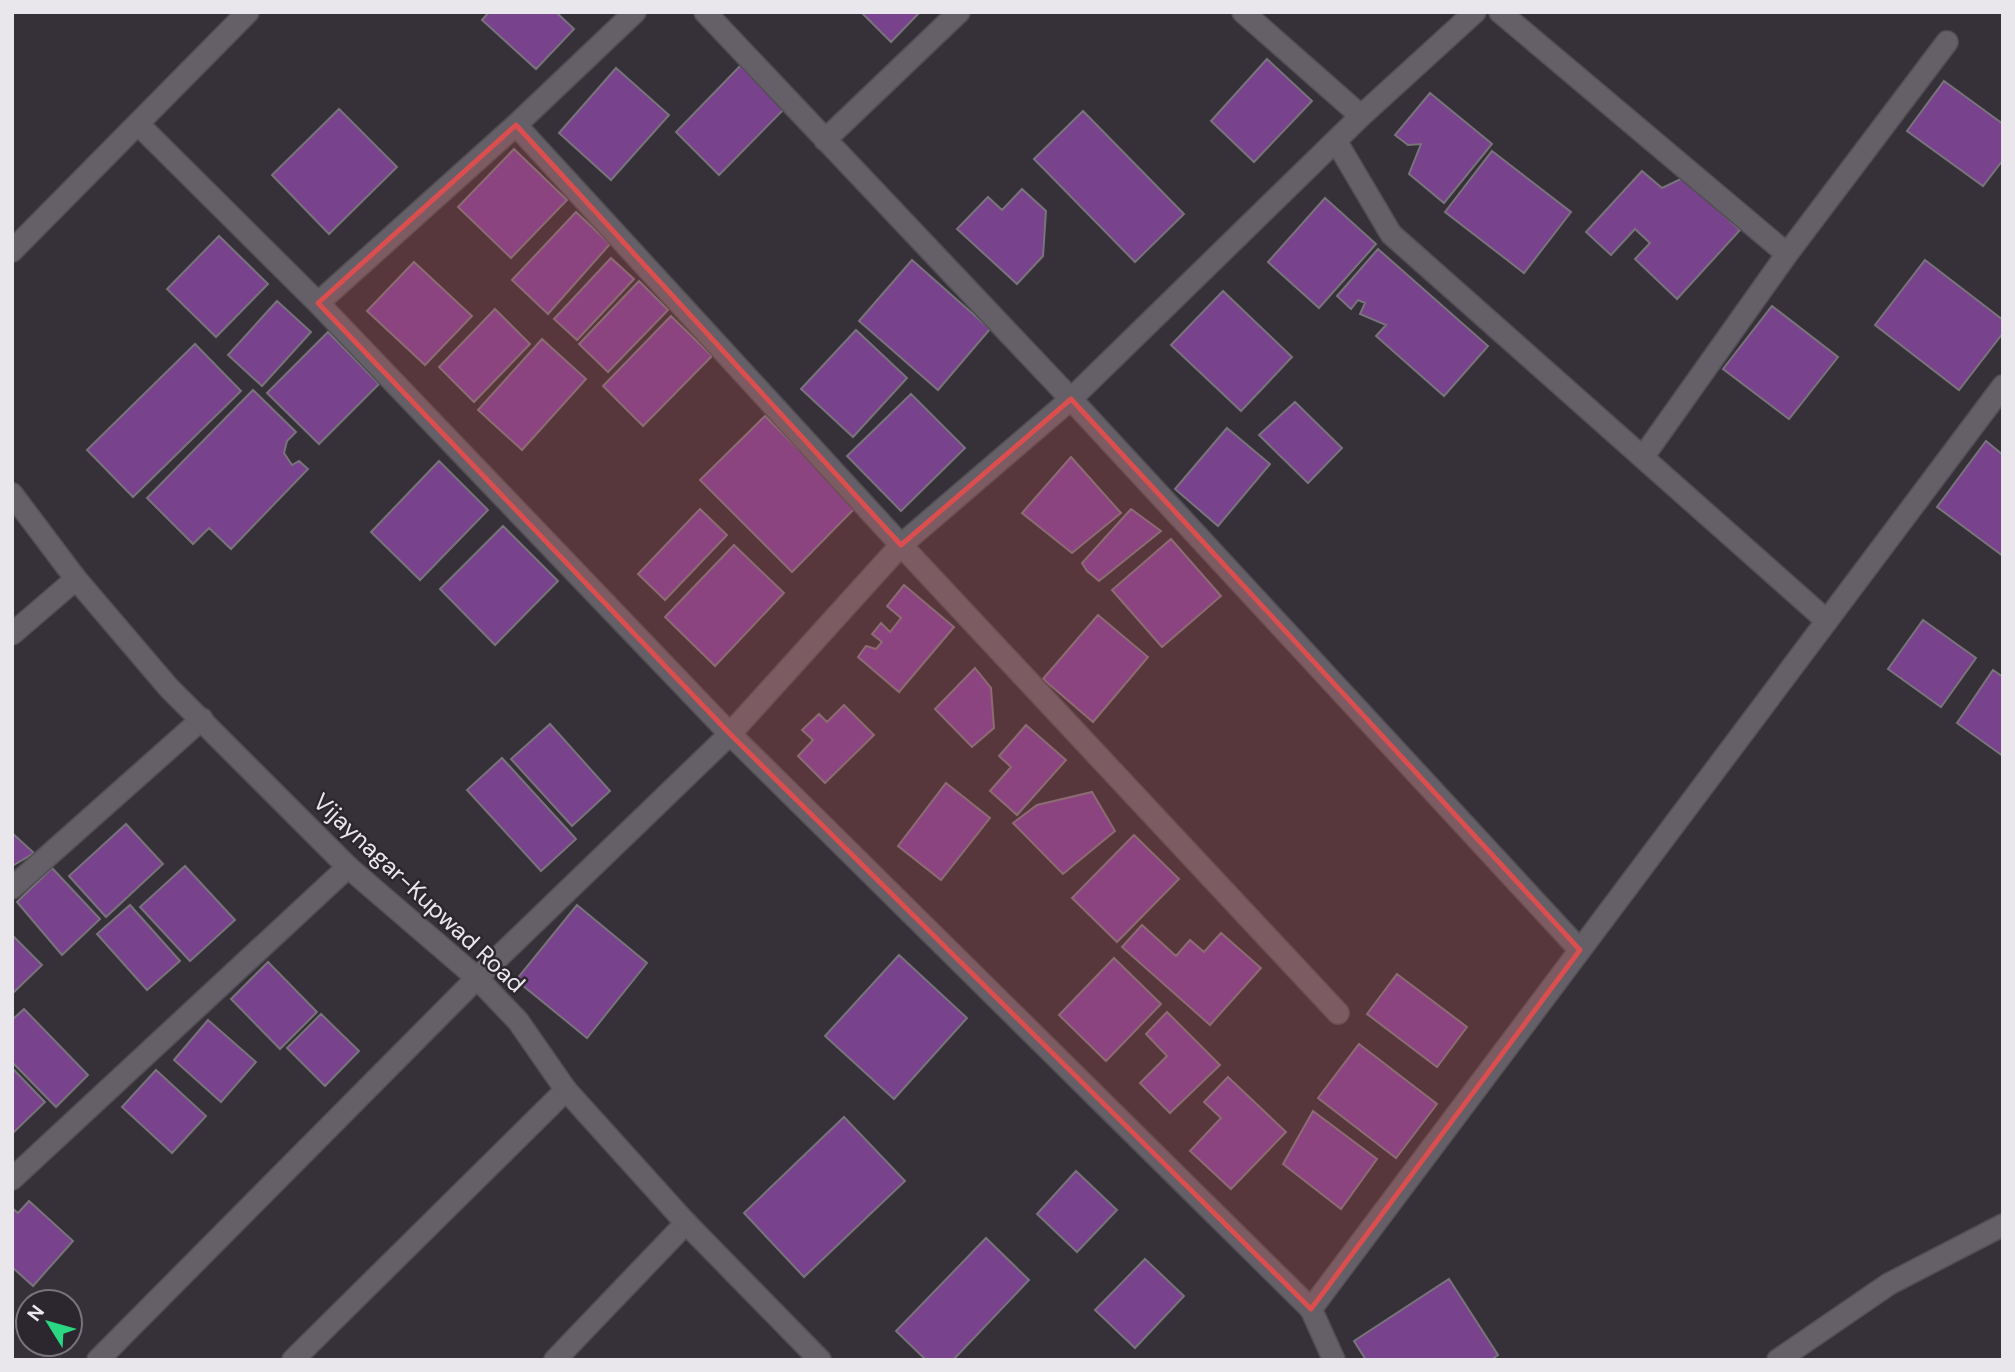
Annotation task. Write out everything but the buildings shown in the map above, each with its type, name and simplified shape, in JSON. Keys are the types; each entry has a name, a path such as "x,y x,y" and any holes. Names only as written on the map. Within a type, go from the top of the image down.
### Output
{"street":[{"path":"12,251 248,12"},
{"path":"318,303 516,125 635,12"},
{"path":"705,12 1071,398 1580,950"},
{"path":"825,140 959,12"},
{"path":"1243,12 1361,116"},
{"path":"98,1360 477,978 730,734 901,545 1071,398 1361,116 1475,12"},
{"path":"1500,12 1787,254"},
{"path":"1643,457 1787,254 1947,42"},
{"path":"138,124 318,303 730,734 1311,1309 1334,1360"},
{"path":"516,125 901,545 1338,1013"},
{"path":"1336,141 1391,234 1827,621"},
{"path":"1311,1309 2003,386"},
{"name":"Vijaynagar-Kupwad Road","path":"12,494 76,579 169,688 348,867 477,978 518,1021 566,1090 686,1223 820,1360"},
{"path":"12,634 76,579"},
{"path":"12,888 202,719"},
{"path":"12,1179 348,867"},
{"path":"293,1360 566,1090"},
{"path":"555,1360 686,1223"},
{"path":"1778,1360 1889,1284 2003,1224"}],"highlighted area":[{"path":"516,125 901,545 1071,399 1580,950 1311,1309 730,734 318,303"}]}
